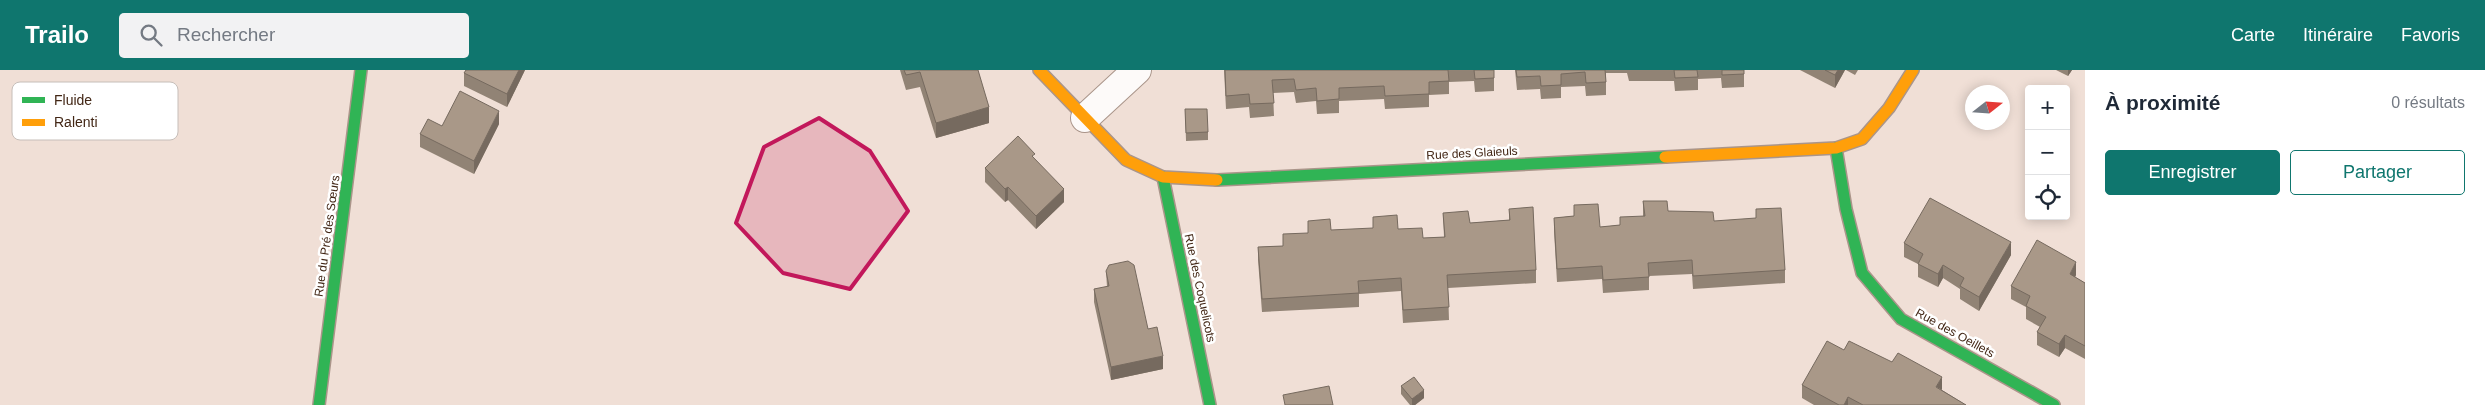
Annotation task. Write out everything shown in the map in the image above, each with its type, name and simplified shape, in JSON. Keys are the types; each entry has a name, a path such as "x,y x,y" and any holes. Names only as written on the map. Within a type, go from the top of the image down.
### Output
{"street":[{"name":"Rue du Pré des Sœurs","path":"319,405 326,337 352,161 361,70"},
{"name":"Rue des Glaieuls","path":"1039,70 1126,160 1163,177 1204,181 1836,148 1862,139 1890,108 1913,70"},
{"path":"1085,118 1137,70"},
{"name":"Rue des Oeillets","path":"1836,148 1846,209 1862,273 1901,319 2054,405"},
{"name":"Rue des Coquelicots","path":"1163,177 1210,405"}],"highlighted area":[{"path":"819,118 870,151 908,211 850,289 783,273 736,223 764,147"}],"building":[{"path":"466,70 519,70 507,94 464,73"},
{"path":"904,70 978,70 989,107 936,123 920,72 906,75"},
{"path":"1225,70 1448,70 1449,81 1429,82 1429,94 1385,96 1384,86 1339,88 1339,99 1317,101 1316,88 1296,90 1294,79 1272,80 1274,103 1250,104 1249,94 1226,96"},
{"path":"1474,70 1494,70 1494,78 1475,79"},
{"path":"1516,70 1605,70 1606,82 1586,83 1585,72 1561,74 1561,85 1541,86 1540,76 1517,77"},
{"path":"1674,70 1697,70 1698,77 1675,78"},
{"path":"1722,70 1744,70 1744,74 1722,75"},
{"path":"1825,70 1838,70 1835,75"},
{"path":"460,91 499,111 474,161 420,134 428,119 442,126"},
{"path":"1185,109 1207,109 1208,132 1186,133"},
{"path":"1018,136 1035,154 1032,156 1064,189 1036,216 1008,187 1005,189 985,168"},
{"path":"1930,198 2011,242 1979,297 1960,286 1964,278 1943,265 1938,274 1918,264 1923,254 1904,243"},
{"path":"1643,201 1667,201 1668,211 1713,212 1714,221 1756,218 1756,209 1781,208 1785,270 1693,276 1692,260 1648,263 1649,277 1603,280 1602,266 1557,269 1554,218 1574,216 1574,205 1598,204 1600,227 1620,225 1620,217 1645,216"},
{"path":"1533,207 1536,270 1447,275 1449,307 1403,310 1401,278 1358,281 1359,293 1262,299 1258,247 1283,246 1283,234 1308,233 1308,221 1330,219 1331,230 1373,228 1373,217 1397,215 1398,229 1422,228 1423,238 1445,237 1443,213 1468,211 1470,223 1510,220 1509,209"},
{"path":"2037,240 2076,262 2070,274 2085,283 2085,346 2065,335 2059,344 2037,332 2046,317 2026,306 2030,296 2011,286"},
{"path":"1128,261 1134,265 1148,329 1157,327 1163,356 1111,367 1094,289 1109,286 1106,271 1109,265"},
{"path":"1827,341 1844,350 1849,341 1892,362 1898,353 1942,377 1936,387 1966,405 1863,405 1848,397 1844,405 1839,405 1802,385"},
{"path":"1414,377 1424,390 1412,399 1401,386"},
{"path":"1329,386 1333,405 1285,405 1283,395"}],"traffic: fast":[{"path":"319,405 361,70"},
{"path":"1836,148 1846,209 1862,273 1901,319 2054,405"},
{"path":"1217,180 1665,157"},
{"path":"1163,177 1210,405"}],"traffic: slow":[{"path":"1039,70 1126,160 1163,177 1217,180"},
{"path":"1665,157 1836,148 1862,139 1889,108 1913,70"}]}
